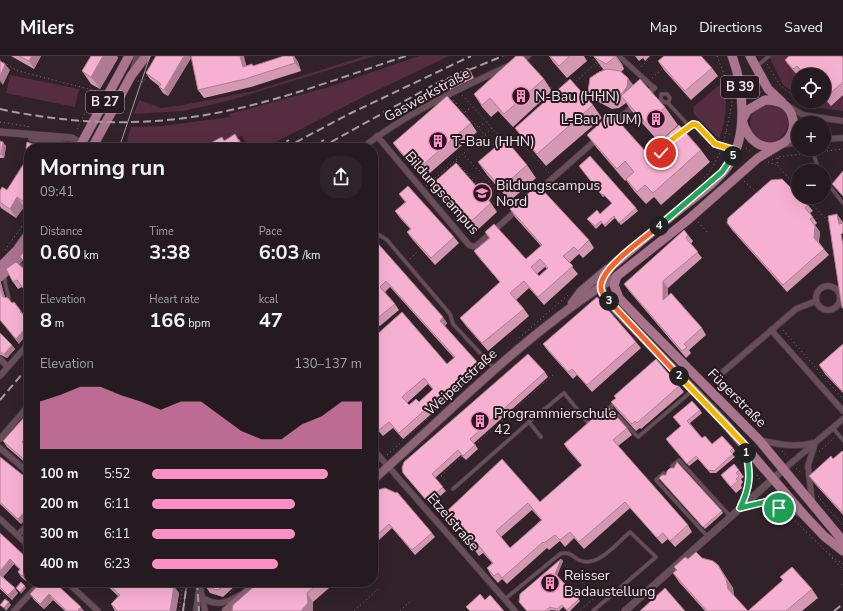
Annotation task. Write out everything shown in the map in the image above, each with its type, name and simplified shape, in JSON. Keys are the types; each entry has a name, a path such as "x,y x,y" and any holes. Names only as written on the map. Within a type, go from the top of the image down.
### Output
{"main road":[{"name":"B 27","path":"83,143 104,94 129,56"},
{"name":"B 27","path":"95,143 146,56"},
{"name":"B 39","path":"732,56 737,68 742,100 742,120"},
{"name":"B 39","path":"754,60 768,89 790,110 793,118 791,135 785,142 778,146"},
{"path":"778,146 762,146 754,142 744,129 742,120 748,110 765,100 775,100 784,104"},
{"name":"Weipertstraße","path":"570,307 581,291 722,172 731,160 735,150 742,120"},
{"name":"Weipertstraße","path":"378,476 495,370 570,307 617,276 689,219 758,158 778,146"},
{"path":"2,272 24,240"},
{"path":"2,272 17,261 24,253"},
{"name":"B 39","path":"600,287 604,274 612,266"},
{"name":"Fügerstraße","path":"617,276 614,285 619,298 678,360 716,395 759,440 843,541"},
{"name":"Fügerstraße","path":"600,287 605,298 660,361 693,390 746,446 805,516 824,536 843,551"},
{"path":"226,611 252,587"}],"street":[{"path":"133,78 138,56"},
{"name":"Gaswerkstraße","path":"368,143 377,136 458,90 528,56"},
{"path":"608,129 654,88 619,56"},
{"path":"784,104 803,115 843,121"},
{"path":"0,132 72,138 77,143"},
{"path":"0,132 53,143"},
{"path":"530,198 602,134"},
{"name":"Bildungscampus","path":"377,136 470,245 475,247 525,203"},
{"path":"831,139 843,138"},
{"path":"778,146 791,143"},
{"path":"823,287 831,287 839,295 837,305 829,310 819,307 816,301 817,293 823,287"},
{"path":"716,378 799,307 816,301"},
{"path":"771,330 843,411"},
{"path":"0,376 24,349"},
{"path":"0,359 8,367"},
{"path":"0,439 24,411"},
{"path":"625,611 773,478 843,419"},
{"path":"759,440 782,446 815,443"},
{"path":"813,506 810,494 808,466 815,443"},
{"path":"740,508 750,481 746,446"},
{"path":"0,448 24,469"},
{"name":"Etzelstraße","path":"378,454 515,611"},
{"path":"740,508 765,502 774,502 805,516"},
{"path":"0,519 24,541"},
{"path":"18,535 24,528"},
{"path":"15,609 36,587"},
{"path":"72,587 98,611"},
{"path":"196,611 199,587"},
{"path":"200,587 206,611"},
{"path":"202,597 217,604 230,601 247,591"},
{"path":"234,611 247,591"}],"lane":[{"path":"754,60 765,60 769,56"},
{"path":"654,88 661,94 667,94 670,98 668,103"},
{"path":"661,94 661,99 668,103 689,126"},
{"path":"674,136 693,124 697,125 715,144 735,150"},
{"path":"831,188 843,203"},
{"path":"378,235 387,240 405,264 450,314 453,324 495,370"},
{"path":"17,261 24,267"},
{"path":"2,272 4,284 8,290 8,300"},
{"path":"610,406 638,437 693,390"},
{"path":"453,489 564,393 590,425"},
{"path":"605,411 622,396"},
{"path":"584,430 595,420"},
{"path":"529,422 541,437"},
{"path":"833,428 843,440"},
{"path":"708,537 656,480 665,474 679,460 730,516"},
{"path":"505,599 556,556 567,553 580,560 590,562 596,561 630,532 656,557 594,611"}],"path":[{"path":"590,56 604,72"},
{"path":"636,72 652,56"},
{"path":"701,182 712,168 723,147 732,104 730,92 717,56"},
{"path":"572,86 601,59"},
{"path":"0,60 18,71 104,94"},
{"path":"765,60 780,86 791,94"},
{"path":"648,83 666,66"},
{"path":"133,78 144,82 150,69"},
{"path":"544,80 560,97"},
{"path":"732,104 768,89"},
{"path":"458,90 507,145 522,132"},
{"path":"77,129 85,113 104,94"},
{"path":"449,95 500,152"},
{"path":"464,113 472,106"},
{"path":"478,128 486,121"},
{"path":"422,189 492,128"},
{"path":"516,137 553,178"},
{"path":"831,150 843,149"},
{"path":"455,160 496,208 505,200 463,154"},
{"path":"777,165 779,157"},
{"path":"768,162 777,165 791,181"},
{"path":"479,171 484,166"},
{"path":"744,180 755,191"},
{"path":"812,204 831,224"},
{"path":"697,222 708,233"},
{"path":"4,250 24,224"},
{"path":"405,264 418,251"},
{"path":"778,325 843,399"},
{"path":"475,445 554,374"},
{"path":"818,453 838,435"},
{"path":"446,481 441,476 463,456"},
{"path":"816,493 827,508"},
{"path":"773,512 773,519"},
{"path":"792,518 832,557 843,570"},
{"path":"556,556 596,596 580,611"},
{"path":"832,557 843,564"},
{"path":"179,611 182,587"},
{"path":"354,611 378,589"},
{"path":"0,593 15,609"},
{"path":"400,611 412,600"}],"shaded area":[{"path":"365,56 375,56 227,101 183,111 134,114 139,100 161,108 183,105 254,91"},
{"path":"419,56 449,56 363,97 274,143 246,143 242,136 223,143 126,143 131,127 163,126 230,117 229,114 329,87"},
{"path":"769,56 843,56 843,111 819,108 831,108 831,68 791,68 791,90 783,85"},
{"path":"10,75 79,89 75,107 6,93"},
{"path":"723,82 726,111 719,139 694,114 693,107"},
{"path":"765,104 773,104 780,107 785,112 788,123 785,134 780,139 773,142 765,142 758,139 753,134 750,127 750,119 753,112 758,107"}],"building":[{"path":"19,56 32,56 29,61"},
{"path":"91,56 103,56 91,77 82,71"},
{"path":"156,56 184,56 164,90 159,87 161,84 146,73"},
{"path":"191,56 240,56 243,67 252,64 253,66 284,56 293,56 295,63 245,79 198,90"},
{"path":"516,56 523,56 544,79 504,114 490,98 482,105 474,94"},
{"path":"550,56 570,56 559,66"},
{"path":"594,56 615,56 615,57 606,64"},
{"path":"664,56 701,56 712,68 685,91 658,61"},
{"path":"789,56 842,56 843,82 831,93 831,68 799,68 797,66 792,68 785,60"},
{"path":"0,61 5,64 0,77"},
{"path":"468,68 471,73 441,89 438,84"},
{"path":"607,69 620,71 628,78 627,87 613,100 606,100 588,91 590,78"},
{"path":"570,79 593,105 537,154 515,128"},
{"path":"640,79 665,107 647,124 621,96"},
{"name":"T-Bau (HHN)","path":"447,96 471,123 417,170 393,143"},
{"path":"611,113 647,153 651,149 656,149 656,145 679,125 701,150 653,193 645,185 637,192 626,179 634,172 625,161 617,169 587,135"},
{"path":"235,134 240,143 211,143 222,137 224,141"},
{"path":"505,139 527,165 501,188 478,162"},
{"path":"0,141 3,142 1,154 0,154"},
{"path":"590,156 636,208 619,223 614,216 604,225 601,221 595,226 587,219 597,210 600,214 612,203 603,194 602,195 579,166"},
{"path":"24,163 24,202 17,197 10,209 0,202 0,191 2,187 7,190"},
{"path":"456,163 491,203 467,225 431,185"},
{"path":"843,171 843,196 832,184"},
{"path":"782,179 791,188 791,204 808,205 805,208 813,217 810,219 815,226 814,238 824,249 783,285 727,223 728,218 771,180"},
{"path":"538,185 589,240 578,251 574,247 563,256 573,266 538,297 524,281 510,293 524,309 482,343 460,318 500,282 474,251 490,238 485,232 494,224 526,259 542,245 510,209","holes":["540,259 548,268 539,276 531,267"]},
{"path":"408,186 454,237 431,258 407,232 411,229 395,211 406,202 399,194"},
{"path":"837,214 839,224 843,223 843,233 841,234 843,245 843,308 828,216"},
{"path":"684,230 688,235 686,238 698,252 663,281 663,300 671,293 702,328 684,344 687,347 682,351 624,284"},
{"path":"378,244 443,317 440,321 478,363 399,433 389,422 379,430 378,429 378,334 402,312 447,364 455,357 386,281 380,287 395,304 378,318","holes":["424,378 433,389 419,402 416,399 409,405 402,397"]},
{"path":"24,251 24,261 20,257"},
{"path":"16,262 23,268 24,289 17,280 13,282 6,269"},
{"path":"0,286 3,297 8,298 12,303 14,302 24,316 24,330 16,339 0,320"},
{"path":"597,297 636,342 587,385 572,369 568,372 543,344"},
{"path":"0,333 12,345 4,354 0,352"},
{"path":"843,344 843,390 842,391 819,365"},
{"name":"Programmierschule 42","path":"528,354 545,372 470,439 475,445 463,456 458,450 432,474 443,487 427,501 403,473 402,468 404,462"},
{"path":"656,359 679,386 637,423 635,421 632,424 611,402 616,398 614,396"},
{"path":"692,401 700,410 687,421 702,438 705,436 712,444 722,436 733,448 730,451 733,454 714,471 708,470 696,456 687,464 666,439 681,426 673,417"},
{"path":"607,406 627,428 613,440 688,525 670,541 663,533 657,538 625,502 579,542 570,532 560,540 555,535 544,543 543,542 502,578 498,573 494,576 487,568 493,563 479,546 475,550 446,512 502,459 540,502 582,465 564,444","holes":["528,503 542,520 510,548 496,531"]},
{"path":"24,417 24,440 22,442 24,444 24,460 3,441"},
{"path":"842,451 843,513 809,476 831,456 833,459"},
{"path":"0,457 24,476 24,512 18,519 0,502"},
{"path":"677,462 722,511 703,527 659,478 662,475 666,475 670,468 674,468"},
{"path":"734,464 739,470 736,473 739,476 736,479 738,481 731,487 721,475"},
{"path":"385,488 396,493 397,492 432,533 412,550 389,524 378,534 378,490"},
{"path":"0,533 24,555 24,574 22,576 18,572 20,569 10,559 0,571"},
{"path":"696,552 702,558 713,561 718,565 726,579 728,589 748,611 707,611 673,573 677,570 674,567 685,557 688,559"},
{"name":"Reisser Badaustellung","path":"561,559 555,574 579,599 567,610 562,605 557,609 550,607 545,611 527,611 519,602 520,594"},
{"path":"792,567 812,589 786,611 748,611 783,580 780,577"},
{"path":"0,575 15,588 8,595 0,587"},
{"path":"21,582 24,585 20,592 16,588"},
{"path":"36,587 59,587 81,607 78,610 79,611 67,611 49,594 40,604 30,594"},
{"path":"111,587 174,587 170,611 118,611 111,604 120,595"},
{"path":"206,587 222,587 218,590"},
{"path":"253,587 314,587 307,593 308,603 301,611 232,611 233,605"},
{"path":"665,588 685,611 640,611"},
{"path":"480,594 485,600 490,595 504,611 470,611 466,607"},
{"path":"5,599 9,602 4,608 0,605"}],"tram line":[{"path":"121,143 150,56"},
{"path":"183,611 186,587"}],"railway":[{"path":"0,109 79,121 132,122 185,118 261,103 406,56"},
{"path":"294,143 349,114 471,56"},
{"path":"331,142 437,83 503,56"},
{"path":"284,143 289,140"},
{"path":"319,143 324,140"},
{"path":"330,143 335,140"},
{"path":"0,400 24,372"},
{"path":"183,611 186,587"},
{"path":"197,587 199,611"},
{"path":"834,611 843,604"}],"place":[{"name":"N-Bau (HHN)","path":"521,96"},
{"name":"L-Bau (TUM)","path":"656,119"},
{"name":"T-Bau (HHN)","path":"438,141"},
{"name":"Bildungscampus Nord","path":"482,193"},
{"name":"Programmierschule 42","path":"480,421"},
{"name":"Reisser Badaustellung","path":"550,583"}],"route":[{"path":"661,153 661,148 674,136 693,124 697,125 715,144 735,150 727,166 701,192 604,274 600,287 605,298 616,310 746,446 750,481 740,508 765,502 774,502 774,507 779,508"}]}
